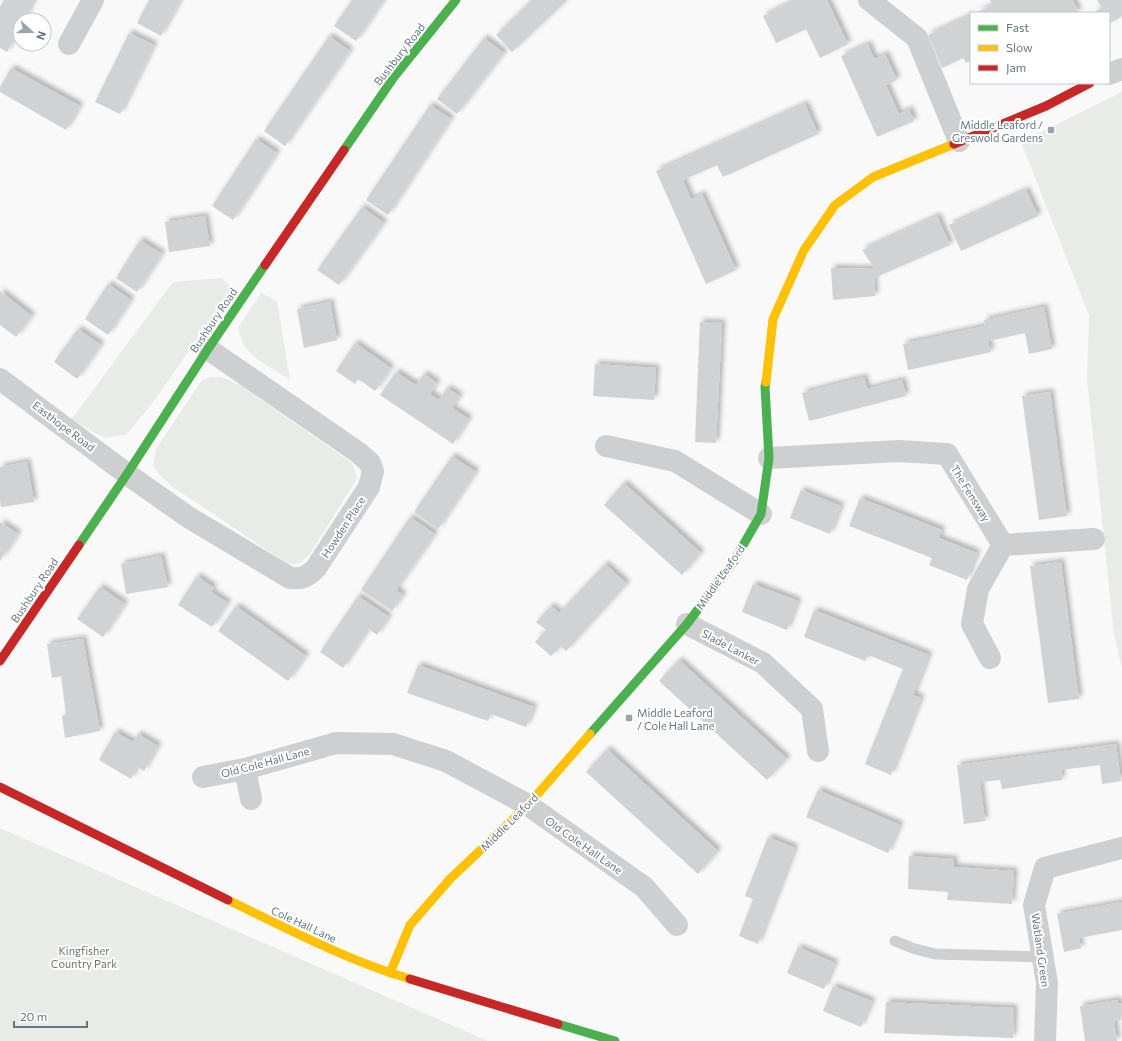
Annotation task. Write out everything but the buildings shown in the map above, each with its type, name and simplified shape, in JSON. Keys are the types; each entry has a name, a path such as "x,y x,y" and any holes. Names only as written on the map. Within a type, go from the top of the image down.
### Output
{"street":[{"path":"70,44 93,0"},
{"name":"Bushbury Road","path":"0,660 127,474 208,349 394,77 456,0"},
{"path":"869,0 918,38 959,141"},
{"path":"1110,74 1122,68"},
{"name":"Middle Leaford","path":"390,973 410,925 450,879 528,805 687,624 734,561 761,514 769,458 765,388 773,319 804,250 835,204 873,177 1046,106 1088,84"},
{"name":"Howden Place","path":"127,474 195,521 290,578 299,579 308,575 316,568 369,487 373,471 370,463 359,453 208,349"},
{"name":"Easthope Road","path":"0,380 127,474"},
{"path":"606,446 676,461 761,514"},
{"name":"The Fensway","path":"769,458 899,451 947,454 1003,545"},
{"path":"990,658 972,624 978,589 1003,545 1094,539"},
{"name":"Slade Lanker","path":"687,624 762,663 812,709 818,751"},
{"name":"Old Cole Hall Lane","path":"203,777 245,770 336,743 393,744 446,761 528,805 644,887 677,925"},
{"path":"245,770 251,800"},
{"name":"Cole Hall Lane","path":"0,787 80,828 326,948 390,973 615,1041"},
{"name":"Watland Green","path":"1045,1041 1047,983 1034,905 1045,868 1122,848"}],"lane":[{"path":"895,941 915,949 935,954 1042,957"}],"green space":[{"path":"1122,92 1122,668 1114,634 1087,379 1089,315 1021,142"},
{"path":"221,278 233,288 151,405 126,435 105,438 71,420 173,282"},
{"path":"261,293 277,301 290,380 254,357 244,346 238,328"},
{"path":"212,377 221,377 240,385 353,464 357,479 309,555 300,563 287,564 175,489 159,474 153,465 156,449 202,380"},
{"name":"Kingfisher Country Park","path":"0,828 488,1041 0,1041"}],"traffic: fast":[{"path":"344,150 394,77 456,0"},
{"path":"79,545 265,265"},
{"path":"590,734 687,624 734,561 761,514 769,458 766,382"},
{"path":"558,1024 615,1041"}],"traffic: slow":[{"path":"766,382 773,319 804,250 835,205 873,177 954,144"},
{"path":"390,973 410,925 450,879 528,805 590,734"},
{"path":"228,900 295,933 363,963 410,979"}],"traffic: jam":[{"path":"954,144 1046,106 1088,84"},
{"path":"265,265 344,150"},
{"path":"0,661 79,545"},
{"path":"0,787 228,900"},
{"path":"410,979 558,1024"}],"place":[{"name":"Middle Leaford / Greswold Gardens","path":"1051,130"},
{"name":"Middle Leaford / Cole Hall Lane","path":"629,718"}]}
